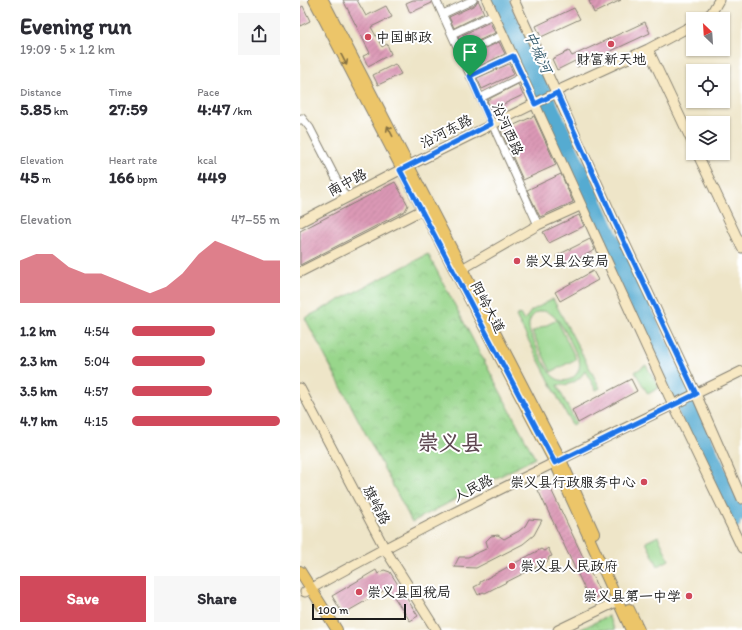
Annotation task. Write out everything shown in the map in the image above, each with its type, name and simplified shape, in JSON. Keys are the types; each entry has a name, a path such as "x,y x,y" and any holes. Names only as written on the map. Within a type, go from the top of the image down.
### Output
{"main road":[{"name":"阳岭大道","path":"314,0 404,168 462,269 558,461 639,630"},
{"name":"阳岭大道","path":"323,0 404,168 422,210 558,461 631,630"},
{"path":"300,571 305,588 329,630"},
{"path":"305,588 337,630"}],"street":[{"name":"沿河西路","path":"436,0 538,225"},
{"path":"443,14 473,0"},
{"path":"487,0 522,77 537,103 580,206 742,548"},
{"path":"514,0 554,94 613,218 693,396 742,498"},
{"path":"710,12 719,0"},
{"path":"452,34 494,14"},
{"name":"沿河东路","path":"404,168 686,30"},
{"path":"461,54 503,35"},
{"path":"648,49 686,129"},
{"path":"470,76 513,56"},
{"path":"480,98 522,77"},
{"path":"300,120 302,118 310,128 346,198"},
{"path":"700,160 742,248"},
{"name":"南中路","path":"300,222 404,168"},
{"path":"462,269 538,225 580,206"},
{"path":"300,272 422,210"},
{"name":"人民路","path":"305,588 558,461 742,371"},
{"name":"旗岭路","path":"300,388 385,549 436,630"},
{"path":"558,630 618,601"}],"green space":[{"path":"428,254 535,458 412,522 305,318"},
{"path":"553,299 600,388 596,390 585,371 580,378 570,384 557,385 576,423 572,425 516,316 520,314 524,321 531,311","holes":["540,311 553,315 563,328 580,363 574,377 565,381 559,380 551,374 544,363 530,333 529,323 532,317"]},
{"path":"557,320 576,359 551,372 532,332"},
{"path":"646,365 659,388 648,394 635,372"},
{"path":"658,536 669,560 658,566 646,542"},
{"path":"608,616 615,630 579,630"}],"building":[{"path":"343,0 357,0 366,16 386,6 392,17 371,27 382,47 387,44 391,54 368,66 363,56 370,53"},
{"path":"413,0 431,0 432,3 410,13 406,3"},
{"path":"478,0 484,13 454,28 449,17 475,5"},
{"name":"财富新天地","path":"621,0 594,13 589,1"},
{"path":"303,6 310,21 300,26 300,8"},
{"name":"财富新天地","path":"574,8 580,19 541,37 536,26"},
{"path":"490,22 495,33 463,48 458,37"},
{"name":"财富新天地","path":"645,22 650,33 577,67 575,61 557,70 552,59 569,51 572,56"},
{"path":"499,42 505,54 473,69 467,57"},
{"path":"395,64 401,74 378,85 373,75"},
{"path":"509,64 514,74 482,89 477,78"},
{"path":"518,84 523,95 491,110 487,100"},
{"path":"534,116 556,165 523,180 501,131"},
{"path":"561,174 573,202 540,217 527,190"},
{"path":"395,182 408,205 405,211 300,265 300,231"},
{"path":"579,215 584,226 549,243 543,232"},
{"path":"590,239 595,250 562,267 556,256"},
{"path":"593,271 598,280 560,301 555,292"},
{"path":"631,379 637,391 578,423 572,410"},
{"path":"549,485 601,595 590,600 538,490"},
{"path":"529,519 542,520 534,535 523,544 476,568 454,567 459,557 468,557 488,548 486,541 491,536 498,535 504,539 519,531 525,526"},
{"path":"548,548 552,556 549,557 548,561 485,593 483,592 478,595 474,587 480,584 480,582 541,549 544,551"},
{"name":"崇义县国税局","path":"376,570 378,574 384,570 390,572 418,616 410,621 388,588 343,614 332,596"}],"waterway":[{"name":"中城河","path":"494,0 735,523"},
{"path":"504,0 742,516"}],"place":[{"name":"中国邮政","path":"368,37"},
{"name":"财富新天地","path":"611,44"},
{"name":"崇义县公安局","path":"517,261"},
{"name":"崇义县行政服务中心","path":"644,482"},
{"name":"崇义县人民政府","path":"512,566"},
{"name":"崇义县国税局","path":"359,592"},
{"name":"崇义县第一中学","path":"689,596"}],"district":[{"name":"崇义县","path":"450,442"}],"route":[{"path":"513,56 535,104 557,93 613,218 696,394 555,463 400,170 491,124 470,76 513,56"}]}
